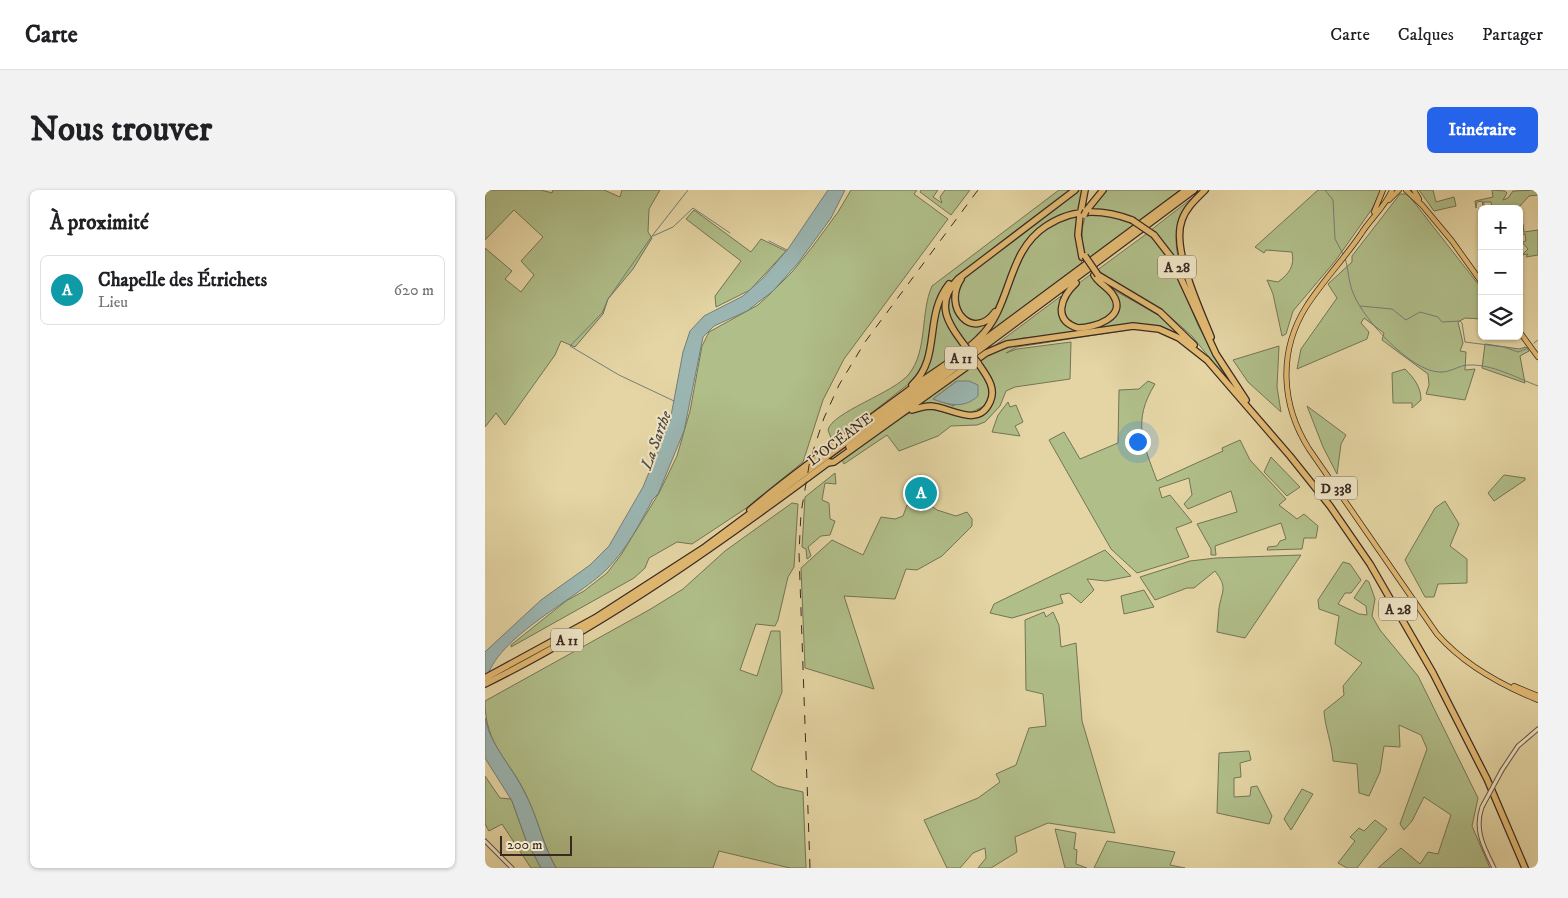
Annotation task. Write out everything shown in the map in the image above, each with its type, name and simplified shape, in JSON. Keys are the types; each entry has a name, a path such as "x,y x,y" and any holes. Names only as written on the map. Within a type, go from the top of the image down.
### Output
{"highway":[{"path":"905,413 930,406 961,415 972,416 982,412 989,404 992,389 978,363 948,322 945,307 946,297 958,278 1075,190"},
{"path":"1083,213 1103,190"},
{"name":"L’OCÉANE","path":"655,583 735,526 1186,190"},
{"name":"L’OCÉANE","path":"485,684 633,597 727,537 1098,264 1194,190"},
{"path":"1205,190 1185,214 1179,232 1179,246 1212,339 1233,382"},
{"path":"1085,192 1081,231 1083,256 1095,276 1114,296 1116,306 1114,312 1106,321 1095,326 1080,328 1070,325 1061,314 1062,300 1071,288 1098,264"},
{"name":"A 28","path":"1004,295 1020,253 1033,236 1051,223 1074,214 1090,212 1119,215 1133,220 1154,235 1174,261 1209,340 1233,382 1331,502 1391,590 1421,642 1492,782 1527,868"},
{"path":"995,250 962,278 955,292 956,309 962,318 972,324 984,322 993,314 1004,295"},
{"path":"884,410 913,384 924,369 930,350 934,312 948,285 960,274 995,250"},
{"name":"A 28","path":"1095,276 1129,294 1172,322 1207,360 1330,506 1389,594 1418,643 1487,779 1527,868"},
{"path":"735,526 738,520 800,468 884,410 980,338 994,320 1004,295"},
{"path":"827,463 834,462 905,413 986,353 1007,344 1125,327 1147,327 1164,331 1179,338 1207,360"},
{"name":"L’OCÉANE","path":"485,678 498,675"}],"main road":[{"name":"D 338","path":"1351,247 1378,206 1383,190"},
{"name":"D 338","path":"1392,190 1305,308 1293,335 1288,355 1286,379 1294,419 1309,449 1433,628 1461,658 1496,679 1538,700"},
{"name":"D 338","path":"1358,238 1399,190"},
{"path":"1406,190 1422,205 1478,277"},
{"path":"1414,190 1422,205"},
{"path":"1523,337 1538,356"},
{"name":"D 338","path":"1496,679 1538,696"}],"street":[{"path":"1494,868 1479,835 1478,824 1482,807 1502,770 1518,746 1538,729"},
{"path":"485,841 512,868"}],"green space":[{"path":"485,190 541,190 552,193 553,190 604,190 620,197 622,190 660,190 649,209 648,232 652,238 633,269 608,299 603,314 575,347 561,341 555,355 505,425 496,413 485,427 485,248 512,271 505,279 521,292 534,275 521,261 543,237 514,210 485,240"},
{"path":"851,190 917,190 914,194 948,219 844,359 823,400 803,462 745,509 692,544 677,542 649,558 645,568 634,578 511,647 511,645 566,601 584,591 607,573 621,555 659,493 677,456 690,411 702,346 709,332 758,305 793,271 838,212"},
{"path":"921,190 938,190 933,197 942,203 940,197 945,190 970,190 951,215 920,192"},
{"path":"1059,190 1072,190 947,284 934,307 927,357 915,379 833,443 828,430 832,423 851,409 891,388 909,374 919,354 928,297 932,286"},
{"path":"1079,190 1084,190 1079,211 1058,218 1019,252 994,311 984,320 972,321 965,318 958,308 957,295 965,277"},
{"path":"1105,190 1180,190 1139,222 1088,210"},
{"path":"1318,190 1381,190 1372,209 1336,260 1293,311 1286,334 1282,336 1273,294 1267,280 1278,282 1285,276 1292,266 1292,252 1266,250 1264,253 1255,247"},
{"path":"1419,190 1433,190 1436,202 1454,197 1456,206 1434,211"},
{"path":"1492,190 1505,191 1507,193 1503,200 1508,198 1513,191 1538,190 1538,195 1529,196 1521,205 1492,205 1491,202 1483,202 1484,205 1483,205 1482,201 1477,202 1476,208 1475,201 1493,197"},
{"path":"1201,191 1188,206 1180,221 1176,235 1180,262 1198,309 1176,260 1151,230"},
{"path":"1400,194 1406,194 1410,197 1478,284 1478,319 1465,318 1458,322 1463,343 1460,351 1466,352 1465,370 1475,369 1465,400 1426,394 1429,385 1428,374 1382,340 1384,333 1364,318 1361,323 1369,332 1367,339 1297,369 1301,349 1337,298 1328,284 1352,262 1352,256"},
{"path":"694,210 751,252 761,239 786,251 750,290 716,307 715,296 741,261 686,219"},
{"path":"1098,214 1136,224 1088,260 1083,243 1083,226 1086,215"},
{"path":"1079,215 1080,257 1082,263 978,341 986,333 1027,245 1052,224"},
{"path":"1523,224 1524,232 1538,230 1538,255 1526,257 1528,254 1523,255 1528,249 1523,243 1526,241 1525,234 1523,234"},
{"path":"1149,232 1168,255 1198,325 1225,377 1192,336 1167,314 1096,271"},
{"path":"1090,275 1113,298 1115,305 1113,310 1100,321 1083,326 1076,325 1066,319 1066,298 1078,284"},
{"path":"955,284 953,291 954,309 961,319 972,326 994,317 980,334 967,345 950,316 949,302"},
{"path":"947,289 944,306 945,314 950,327 964,347 918,382 928,367 936,314"},
{"path":"1112,289 1162,317 1189,341 1153,326 1023,338 986,352 1061,296 1059,311 1068,326 1099,326 1119,304"},
{"path":"1134,329 1017,347 1006,353 1017,349 1071,342 1070,379 1015,387 1006,391 1000,406 985,422 977,425 951,426 938,436 899,451 887,435 844,464 842,460 890,424 918,410 927,409 970,418 979,417 987,411 993,401 995,389 992,379 979,361 993,353 1031,342 1053,338"},
{"path":"1485,344 1519,349 1526,347 1529,351 1520,356 1525,383 1482,368"},
{"path":"1279,346 1277,387 1281,412 1248,382 1233,360"},
{"path":"975,363 989,389 989,395 984,406 970,413 919,405","holes":["957,381 954,406 933,399"]},
{"path":"1405,369 1416,383 1421,395 1421,400 1412,408 1412,403 1393,403 1392,373"},
{"path":"1148,381 1155,384 1144,409 1142,432 1157,481 1223,451 1222,448 1240,440 1250,460 1286,499 1279,505 1297,519 1304,514 1318,526 1316,538 1304,538 1302,549 1267,550 1268,547 1277,546 1280,541 1286,539 1281,523 1215,546 1216,555 1211,555 1211,549 1197,524 1237,512 1231,491 1188,509 1184,504 1192,495 1189,478 1159,488 1162,498 1170,495 1192,522 1176,528 1189,557 1137,573 1111,549 1049,440 1064,432 1080,459 1118,443 1119,390 1139,389"},
{"path":"1008,402 1010,407 1016,405 1023,422 1015,426 1020,436 992,432 998,415"},
{"path":"1307,406 1346,435 1341,444 1337,474 1323,447"},
{"path":"1271,457 1300,487 1287,496 1264,472"},
{"path":"835,473 836,484 825,483 822,500 829,503 830,519 835,521 830,535 821,536 808,547 811,556 807,559 806,549 802,547 805,497"},
{"path":"1504,475 1525,478 1525,480 1494,501 1488,493"},
{"path":"1445,501 1459,524 1450,546 1467,559 1467,583 1438,584 1434,597 1425,597 1405,560 1435,508"},
{"path":"926,502 937,510 956,516 967,512 972,519 972,526 942,556 917,570 906,569 895,599 844,596 874,689 805,668 801,568 832,540 863,555 881,517 895,519 903,516 907,505"},
{"path":"792,503 798,504 794,567 788,577 778,620 775,626 756,624 740,670 757,676 771,631 780,631 782,692 751,770 777,786 803,792 806,868 790,868 719,851 713,868 556,868 527,797 494,742 486,717 485,701 649,610 683,589 725,551"},
{"path":"1105,550 1131,576 1106,581 1087,579 1094,590 1081,603 1069,593 1060,595 1063,603 1012,618 990,613 994,604"},
{"path":"1301,555 1245,638 1217,632 1223,585 1215,571 1194,588 1187,588 1155,600 1140,577 1190,561 1216,558"},
{"path":"1343,562 1350,564 1361,580 1351,593 1345,593 1338,604 1359,614 1367,615 1366,606 1354,598 1366,580 1369,582 1375,599 1372,616 1380,630 1418,676 1478,798 1472,826 1490,868 1378,868 1401,848 1420,864 1428,852 1438,854 1451,815 1424,797 1412,821 1404,830 1400,824 1427,749 1421,735 1399,725 1400,747 1384,746 1380,772 1369,796 1359,793 1357,764 1333,761 1324,711 1344,695 1343,686 1362,663 1335,644 1339,616 1319,609 1318,600"},
{"path":"1144,590 1154,607 1124,614 1121,596"},
{"path":"1044,612 1046,617 1053,612 1059,625 1061,647 1076,643 1082,721 1115,833 1048,823 1015,837 1017,852 991,868 978,868 986,858 985,848 973,853 960,868 947,868 924,820 978,798 1000,782 996,774 1016,765 1029,728 1046,726 1043,694 1026,690 1025,620"},
{"path":"1249,751 1251,760 1240,763 1241,777 1234,778 1234,797 1250,796 1251,787 1257,786 1272,816 1269,824 1217,813 1219,753"},
{"path":"485,776 500,798 511,799 526,840 541,868 531,868 502,824 489,831 485,824"},
{"path":"1302,789 1313,794 1291,830 1284,819"},
{"path":"1375,820 1387,829 1357,868 1347,868 1338,863 1355,841 1350,837 1359,828 1364,831"},
{"path":"1055,829 1076,833 1074,849 1077,850 1076,864 1087,868 1065,868"},
{"path":"1107,841 1175,852 1170,865 1185,868 1094,868"}],"water":[{"name":"La Sarthe","path":"828,190 845,190 831,218 798,263 773,291 747,311 714,326 703,337 684,431 658,494 653,499 627,544 607,569 517,637 502,652 490,669 485,686 485,652 541,600 590,565 609,546 643,487 670,421 683,352 690,331 704,316 743,296 763,278 788,249"},
{"path":"957,381 969,381 978,385 978,396 967,403 956,405 933,399"},
{"path":"485,718 492,738 520,783 529,802 547,850 556,868 541,868 526,840 512,801 485,758"}],"waterway":[{"path":"674,401 619,375 570,346 602,313 608,299 652,236 688,190"},
{"path":"1325,190 1333,200 1335,239 1343,254"},
{"path":"653,236 673,227 693,208 730,233"},
{"path":"769,241 787,250"},
{"path":"1345,258 1351,286 1359,305 1390,343 1415,363 1439,372 1465,365 1478,365 1504,372 1538,386"},
{"path":"1360,306 1392,309 1406,320 1420,312 1438,317 1442,322 1460,321 1465,342 1504,347 1518,352 1526,349"},
{"path":"1534,343 1538,340"}],"railway":[{"path":"810,868 799,553 801,513 810,460 824,418 839,385 865,342 978,190"}],"place":[{"name":"Chapelle des Étrichets","path":"921,493"}]}
